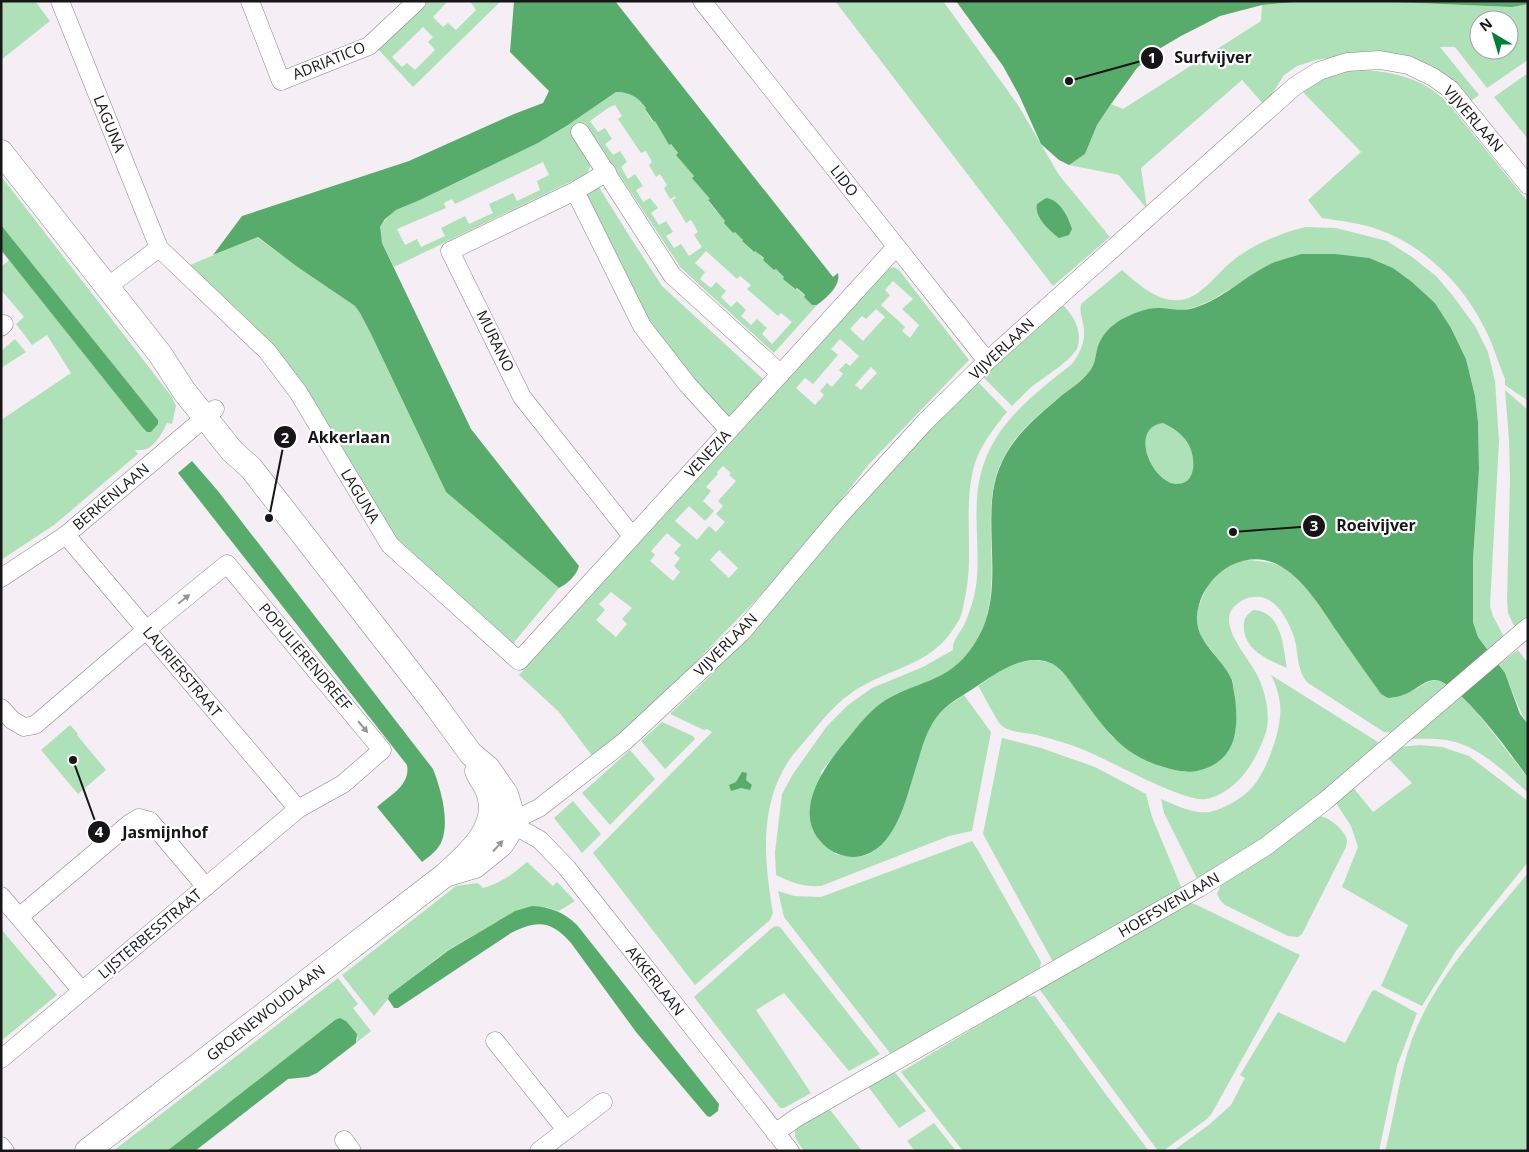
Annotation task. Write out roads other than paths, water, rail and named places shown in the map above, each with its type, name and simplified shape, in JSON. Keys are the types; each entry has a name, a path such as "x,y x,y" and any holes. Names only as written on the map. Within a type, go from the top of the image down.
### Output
{"street":[{"name":"LAGUNA","path":"60,1 159,248 267,351 298,392 390,545 519,661"},
{"name":"ADRIATICO","path":"250,1 281,81 369,46 417,1"},
{"name":"LIDO","path":"702,1 987,361"},
{"name":"VIJVERLAAN","path":"500,818 539,808 625,741 742,632 841,514 925,422 987,361 1295,86 1319,71 1364,60 1380,60 1408,65 1433,77 1450,89 1528,185"},
{"path":"580,132 672,275 781,374"},
{"path":"1,152 160,354 177,382 210,413 232,451 251,468 434,704 471,754 500,818"},
{"name":"MURANO","path":"607,172 575,191 450,251 522,397 632,536"},
{"path":"575,191 642,326 687,384 729,430"},
{"name":"VENEZIA","path":"519,661 896,247"},
{"path":"107,287 159,248"},
{"name":"BERKENLAAN","path":"1,578 66,535 210,413"},
{"name":"LAURIERSTRAAT","path":"66,535 298,809"},
{"name":"POPULIERENDREEF","path":"146,630 227,564 382,750 343,784 298,809"},
{"name":"HOEFSVENLAAN","path":"775,1133 796,1118 1199,888 1265,847 1325,801 1528,627"},
{"path":"1,708 12,720 24,727 35,725 146,630"},
{"name":"LIJSTERBESSTRAAT","path":"1,1059 298,809"},
{"path":"19,917 128,824 139,818 150,821 206,886"},
{"name":"GROENEWOUDLAAN","path":"87,1151 445,875 466,856 500,818"},
{"name":"AKKERLAAN","path":"500,818 540,840 568,868 790,1151"},
{"path":"1,896 82,991"},
{"path":"495,1041 566,1130"},
{"path":"539,1151 603,1102"},
{"path":"1,1146 5,1151"}],"place":[{"name":"Surfvijver","path":"1069,81"},
{"name":"Akkerlaan","path":"269,518"},
{"name":"Roeivijver","path":"1233,532"},
{"name":"Jasmijnhof","path":"73,760"}]}
